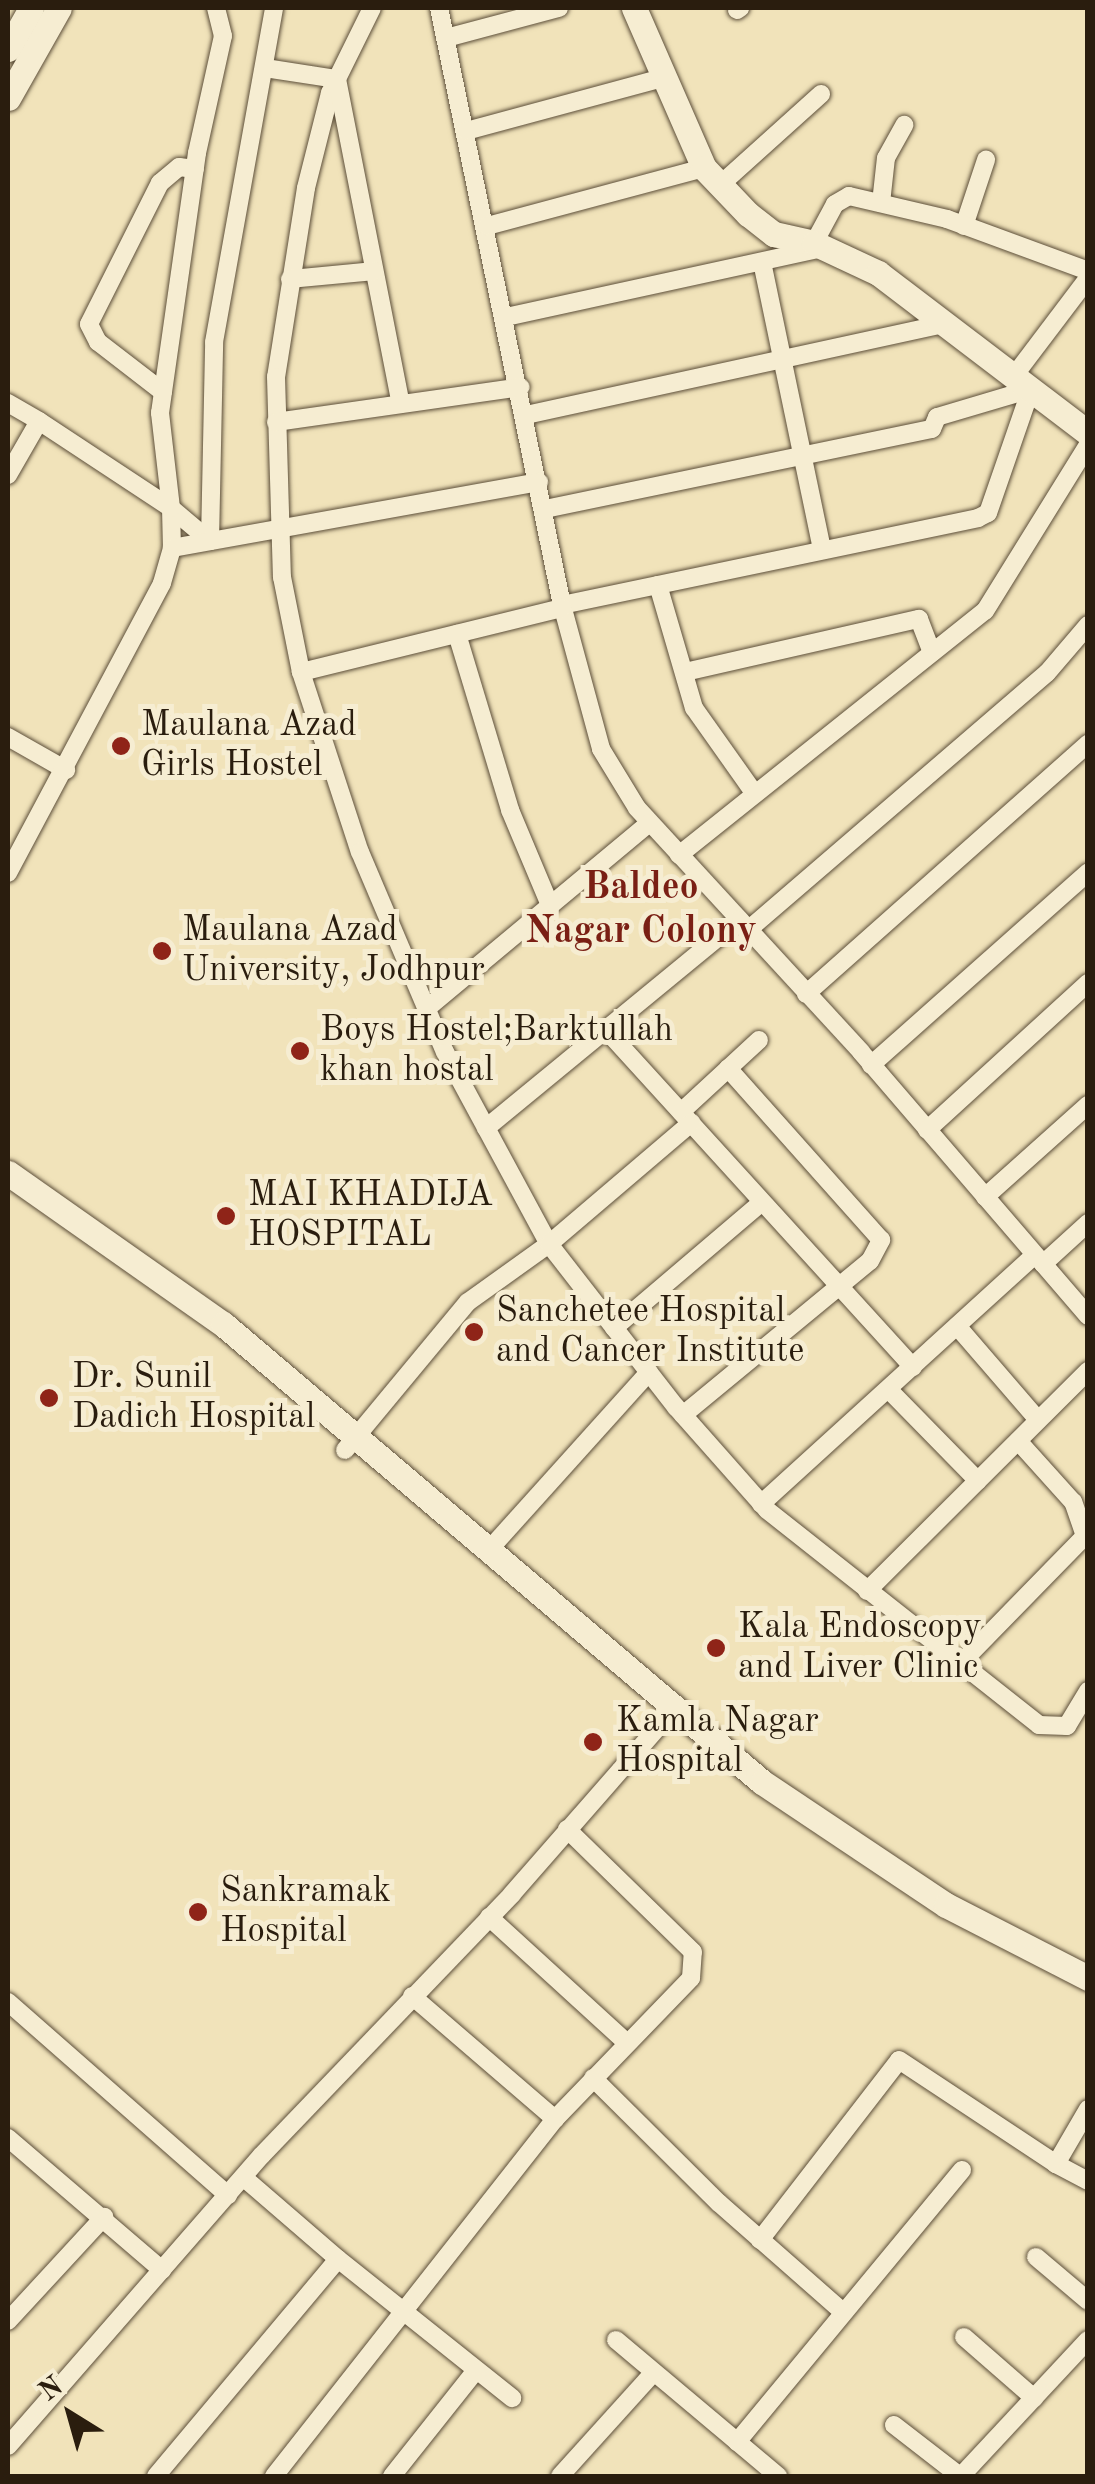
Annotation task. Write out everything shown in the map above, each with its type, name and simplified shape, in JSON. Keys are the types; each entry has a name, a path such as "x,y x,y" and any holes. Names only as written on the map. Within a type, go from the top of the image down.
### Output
{"street":[{"path":"8,48 31,8"},
{"path":"8,98 59,8"},
{"path":"8,873 162,583 172,548 163,392 195,169 223,36 216,8"},
{"path":"213,541 214,342 274,8"},
{"path":"439,8 521,386 562,607 600,748 649,823 872,1064 1088,1316"},
{"path":"446,38 559,8"},
{"path":"634,8 663,78 712,176 774,234 820,245 878,273 1088,433"},
{"path":"367,9 337,79 306,188 290,280 276,377 277,530 301,672 360,852 426,1009 548,1244 683,1415 761,1504 959,1665 1050,1728 1067,1726 1088,1691"},
{"path":"265,68 337,79"},
{"path":"466,131 663,78"},
{"path":"337,79 401,404"},
{"path":"486,226 712,176 821,94"},
{"path":"881,203 886,158 904,125"},
{"path":"964,226 986,160"},
{"path":"163,392 98,342 90,324 160,183 178,167 195,169"},
{"path":"301,672 658,584 988,513 1023,382 1088,274 964,226 881,203 841,199 820,245 762,262 506,317"},
{"path":"762,262 779,360 822,549"},
{"path":"290,280 374,271"},
{"path":"526,415 947,323"},
{"path":"545,509 932,429 938,417 1023,382"},
{"path":"276,422 521,386"},
{"path":"8,404 171,508 213,541"},
{"path":"8,476 39,421"},
{"path":"679,856 1003,590 1088,445"},
{"path":"172,548 539,482"},
{"path":"658,584 694,708 755,794"},
{"path":"684,672 919,619 932,652"},
{"path":"486,1128 743,925 1047,674 1088,625"},
{"path":"456,634 510,810 550,906"},
{"path":"8,737 66,770"},
{"path":"806,994 1088,744"},
{"path":"426,1009 649,823"},
{"path":"872,1064 1088,872"},
{"path":"927,1130 1088,983"},
{"path":"608,1032 913,1367"},
{"path":"350,1445 468,1302 548,1244 686,1118 728,1068 760,1040"},
{"path":"683,1415 870,1261 881,1240 728,1068"},
{"path":"985,1197 1088,1105"},
{"path":"8,1173 223,1324 350,1445 667,1717 818,1839 1006,1954 1088,1993"},
{"path":"8,1190 206,1328 825,1828 995,1933 1088,1978"},
{"path":"614,1328 762,1202"},
{"path":"761,1504 957,1326 1088,1224"},
{"path":"957,1326 1038,1420"},
{"path":"867,1592 1088,1371"},
{"path":"487,1552 649,1372"},
{"path":"889,1390 978,1481"},
{"path":"959,1665 1085,1536 1072,1502 1018,1440"},
{"path":"8,2446 244,2178 489,1916 667,1717"},
{"path":"274,2476 555,2120 691,1978 693,1952 566,1830"},
{"path":"489,1916 626,2042"},
{"path":"412,1996 555,2120"},
{"path":"8,2002 228,2196"},
{"path":"760,2240 899,2060 1088,2181"},
{"path":"594,2078 760,2240 843,2312"},
{"path":"1056,2164 1088,2109"},
{"path":"9,2141 162,2270"},
{"path":"736,2442 962,2170"},
{"path":"244,2178 404,2316 474,2373 512,2398"},
{"path":"8,2321 104,2218"},
{"path":"1036,2257 1088,2301"},
{"path":"156,2476 338,2259"},
{"path":"964,2338 1034,2398"},
{"path":"616,2340 778,2476"},
{"path":"894,2425 960,2476 1088,2340"},
{"path":"392,2476 474,2373"},
{"path":"560,2476 653,2373"}],"place":[{"name":"Maulana Azad Girls Hostel","path":"121,746"},
{"name":"Maulana Azad University, Jodhpur","path":"162,951"},
{"name":"Boys Hostel;Barktullah khan hostal","path":"300,1051"},
{"name":"MAI KHADIJA HOSPITAL","path":"226,1216"},
{"name":"Sanchetee Hospital and Cancer Institute","path":"474,1332"},
{"name":"Dr. Sunil Dadich Hospital","path":"49,1398"},
{"name":"Kala Endoscopy and Liver Clinic","path":"716,1648"},
{"name":"Kamla Nagar Hospital","path":"593,1742"},
{"name":"Sankramak Hospital","path":"198,1912"}],"district":[{"name":"Baldeo Nagar Colony","path":"641,911"}]}
